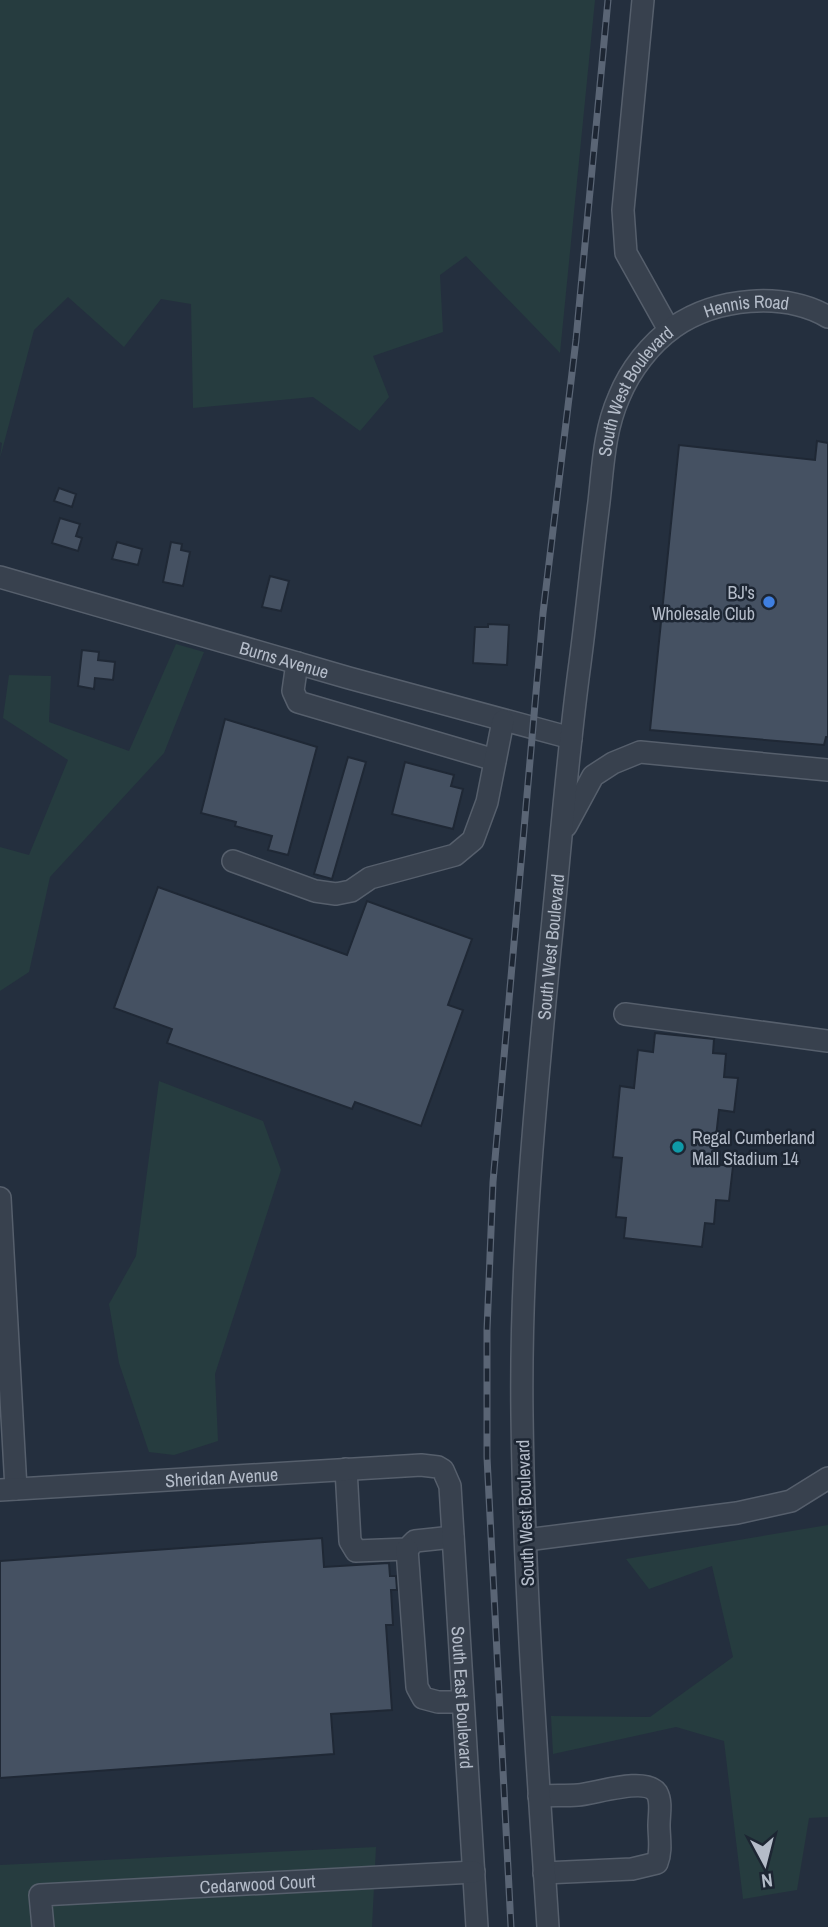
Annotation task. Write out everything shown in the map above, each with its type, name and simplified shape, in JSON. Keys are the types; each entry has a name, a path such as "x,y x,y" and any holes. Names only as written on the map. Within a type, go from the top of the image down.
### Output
{"street":[{"name":"South West Boulevard","path":"548,1927 526,1540 522,1379 528,1207 535,1102 570,738 602,468 610,423 626,382 647,352 669,330 632,267 624,243 623,210 643,0"},
{"name":"Hennis Road","path":"669,330 703,313 743,303 782,302 817,310 828,317"},
{"name":"Burns Avenue","path":"0,577 570,738"},
{"path":"298,663 293,691 298,702 495,760"},
{"path":"233,860 315,891 336,894 351,891 370,878 455,855 473,840 487,802 503,721"},
{"path":"562,836 593,776 613,763 640,752 828,770"},
{"path":"625,1014 828,1041"},
{"path":"0,1198 8,1490"},
{"name":"Sheridan Avenue","path":"8,1490 421,1465 443,1470"},
{"path":"346,1469 350,1541 356,1551 407,1549 415,1541 453,1537"},
{"name":"South East Boulevard","path":"443,1470 450,1486 477,1927"},
{"path":"526,1540 737,1513 791,1501 828,1479"},
{"path":"407,1549 417,1687 423,1698 438,1702 463,1702"},
{"path":"539,1796 577,1795 639,1786 650,1787 657,1793 660,1804 660,1855 657,1863 632,1869 544,1873"},
{"name":"Cedarwood Court","path":"43,1927 40,1895 474,1872"}],"green space":[{"path":"0,0 595,0 560,353 466,256 440,275 443,332 373,356 389,397 360,431 313,397 193,408 191,304 161,299 124,347 68,297 34,330 0,458"},
{"path":"176,644 204,652 164,753 50,877 29,972 0,991 0,847 29,855 68,760 3,718 9,675 51,676 49,722 129,751"},
{"path":"159,1081 263,1121 281,1170 215,1374 218,1441 174,1455 149,1452 119,1363 109,1304 136,1256"},
{"path":"828,1525 828,1817 809,1818 797,1890 743,1899 724,1741 676,1727 553,1754 551,1716 650,1717 733,1657 712,1566 649,1589 626,1559"},
{"path":"376,1847 372,1927 0,1927 0,1865"}],"building":[{"path":"817,441 828,443 828,737 824,745 650,730 679,445 815,460"},
{"path":"59,488 76,494 72,507 54,501"},
{"path":"60,518 80,524 76,536 82,538 78,551 52,543"},
{"path":"117,542 142,549 138,565 112,559"},
{"path":"171,542 182,544 181,550 190,552 183,586 163,582"},
{"path":"270,576 289,581 281,611 262,607"},
{"path":"488,624 509,625 507,665 473,663 475,627 488,627"},
{"path":"82,650 99,652 98,660 115,662 113,680 95,678 94,689 78,686"},
{"path":"225,719 317,747 288,855 268,850 272,836 235,826 236,822 201,813"},
{"path":"348,757 366,762 332,879 314,874"},
{"path":"405,762 454,775 451,786 463,789 453,829 392,814"},
{"path":"158,887 347,955 367,901 472,939 448,1005 463,1010 421,1126 355,1102 352,1109 167,1043 172,1029 114,1008"},
{"path":"655,1033 714,1039 713,1053 726,1054 724,1077 738,1078 734,1112 719,1110 713,1164 733,1166 729,1201 716,1200 714,1224 705,1223 702,1247 624,1238 626,1218 616,1217 622,1158 613,1157 620,1086 634,1088 638,1050 653,1052"},
{"path":"322,1538 324,1567 389,1563 390,1576 396,1576 397,1590 391,1590 393,1625 386,1625 392,1710 331,1714 334,1754 0,1778 0,1561"}],"railway":[{"path":"511,1927 487,1457 487,1330 493,1182 543,613 576,340 608,0"}],"place":[{"name":"BJ's Wholesale Club","path":"769,602"},
{"name":"Regal Cumberland Mall Stadium 14","path":"678,1147"}]}
